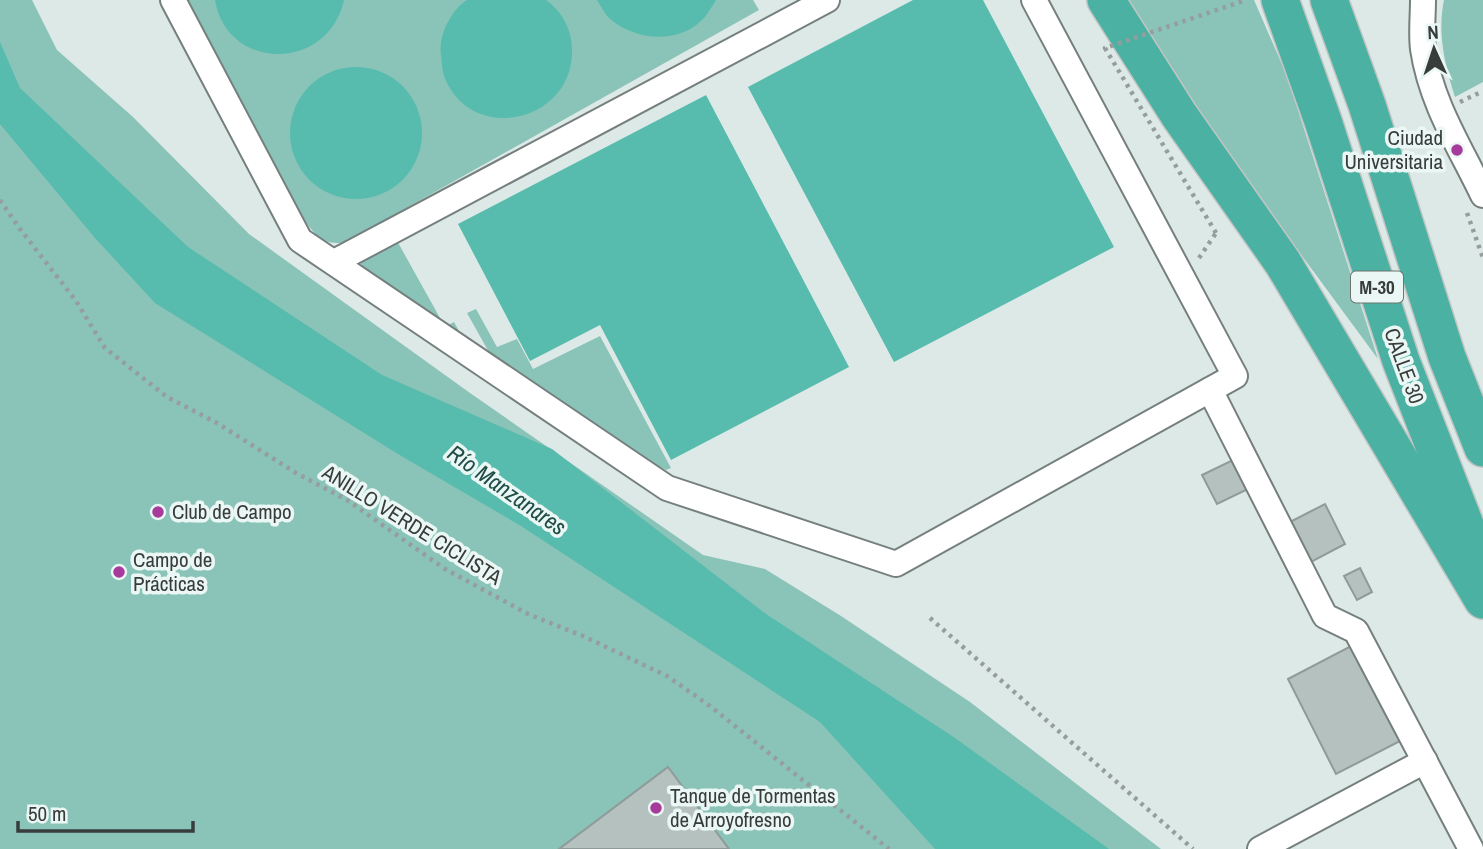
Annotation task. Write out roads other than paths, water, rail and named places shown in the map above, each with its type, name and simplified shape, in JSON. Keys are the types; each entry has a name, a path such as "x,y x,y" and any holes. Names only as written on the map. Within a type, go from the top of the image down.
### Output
{"highway":[{"path":"1106,0 1179,115 1283,263 1483,600"},
{"name":"CALLE 30","path":"1280,0 1323,121 1401,361 1483,570"},
{"name":"CALLE 30","path":"1329,0 1367,105 1447,357 1483,448"}],"lane":[{"path":"173,0 300,240 667,488 896,564 1235,376 1034,0"},
{"path":"334,262 827,0"},
{"path":"1423,0 1422,47 1429,80 1440,111 1483,195"},
{"path":"1210,390 1325,615 1356,631 1471,849"},
{"path":"1260,849 1425,761"}],"water":[{"path":"215,0 344,0 334,24 319,41 299,51 278,54 257,51 238,41 223,24"},
{"path":"467,0 546,0 559,12 568,27 571,39 570,67 561,89 544,105 523,115 500,118 477,113 458,99 444,76 441,48 447,24"},
{"path":"597,0 716,0 694,27 682,33 657,37 631,32 620,26 607,16"},
{"path":"913,0 983,0 1114,247 894,362 748,87"},
{"name":"Río Manzanares","path":"0,42 20,88 188,247 382,375 552,449 766,614 955,738 1109,849 935,849 820,722 521,526 398,454 155,303 95,238 0,124"},
{"path":"356,67 381,72 403,86 417,108 422,133 417,158 403,180 381,194 356,199 331,194 309,180 295,158 290,133 295,108 309,86 331,72"},
{"path":"706,95 849,367 671,460 600,325 530,361 458,224"}],"place":[{"name":"Ciudad Universitaria","path":"1457,150"},
{"name":"Club de Campo","path":"158,512"},
{"name":"Campo de Prácticas","path":"119,572"},
{"name":"Tanque de Tormentas de Arroyofresno","path":"656,808"}]}
